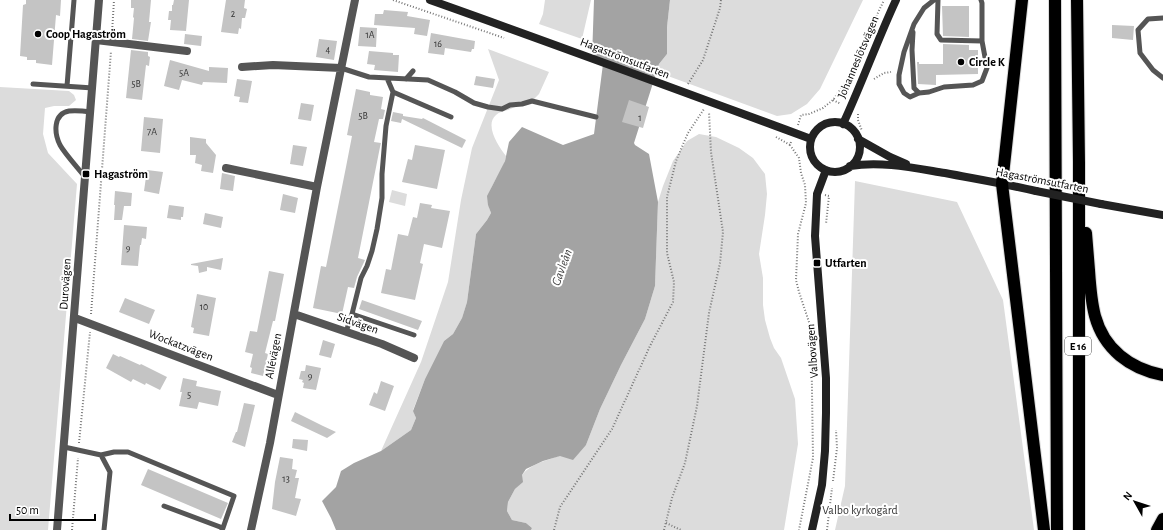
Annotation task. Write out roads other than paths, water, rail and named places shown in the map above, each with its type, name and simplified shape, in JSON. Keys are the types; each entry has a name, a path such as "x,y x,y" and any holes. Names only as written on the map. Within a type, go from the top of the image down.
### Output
{"highway":[{"path":"1022,0 1002,184 1044,530"},
{"name":"E 16","path":"1055,0 1057,530"},
{"name":"E 16","path":"1077,0 1079,162 1079,530"},
{"path":"1079,162 1091,293 1095,316 1101,331 1110,345 1121,357 1134,366 1149,373 1163,375"},
{"path":"1157,530 1163,519"}],"main road":[{"name":"Hagaströmsutfarten","path":"430,0 580,53 811,138"},
{"name":"Johanneslötsvägen","path":"843,124 879,36 896,0"},
{"path":"826,170 814,161 811,154 811,138 815,132 828,123 835,122 843,124"},
{"name":"Hagaströmsutfarten","path":"843,124 890,157 916,168"},
{"path":"850,166 855,161 858,153 860,136"},
{"name":"Hagaströmsutfarten","path":"826,170 834,172 850,166 863,164 883,164 916,168 1163,215"},
{"name":"Valbovägen","path":"812,530 822,484 825,444 826,378 815,236 817,194 826,170"}],"street":[{"name":"Durovägen","path":"58,530 99,0"},
{"name":"Allévägen","path":"251,530 270,443 317,187 355,0"},
{"path":"96,40 187,51"},
{"path":"242,67 273,65 341,68"},
{"path":"226,168 317,187"},
{"name":"Sidvägen","path":"294,314 382,344 414,358"},
{"name":"Wockatzvägen","path":"75,318 278,395"}],"lane":[{"path":"67,86 74,0"},
{"path":"934,0 924,8 914,24 904,52 899,75 899,84 904,93 910,97 919,93 929,92 944,87 973,85 982,81 987,68 982,41 982,0"},
{"path":"938,0 937,34 941,40 982,41"},
{"path":"1163,18 1148,19 1138,30 1140,53 1153,70 1163,78"},
{"path":"914,24 912,50 914,88 919,93"},
{"path":"341,68 369,77 428,80 455,92 474,103 488,107 502,109 510,105 532,101 596,117"},
{"path":"406,78 413,71"},
{"path":"346,332 361,278 372,251 380,213 386,126 393,92 387,78"},
{"path":"33,84 93,88"},
{"path":"393,92 451,117"},
{"path":"85,178 60,145 56,128 57,120 62,114 68,111 91,112"},
{"path":"352,314 414,335"},
{"path":"64,447 101,455 114,452 128,452 234,496 222,529 164,506"},
{"path":"101,455 110,472 104,530"}],"water":[{"name":"Gavleån","path":"594,0 670,0 667,27 667,54 659,64 634,143 649,154 658,202 655,286 645,319 600,409 586,445 573,460 560,456 543,461 526,469 522,475 523,482 515,489 508,502 507,511 512,520 526,523 532,528 531,530 336,530 322,501 336,487 341,471 354,463 381,451 411,430 416,418 413,411 425,379 444,341 453,334 462,318 467,302 476,234 491,213 487,196 505,161 509,142 522,127 563,145 594,134 603,64 592,58"}],"place":[{"name":"Coop Hagaström","path":"38,34"},
{"name":"Circle K","path":"961,62"},
{"name":"Hagaström","path":"86,174"},
{"name":"Utfarten","path":"817,263"}],"park label":[{"name":"Valbo kyrkogård","path":"860,510"}]}
